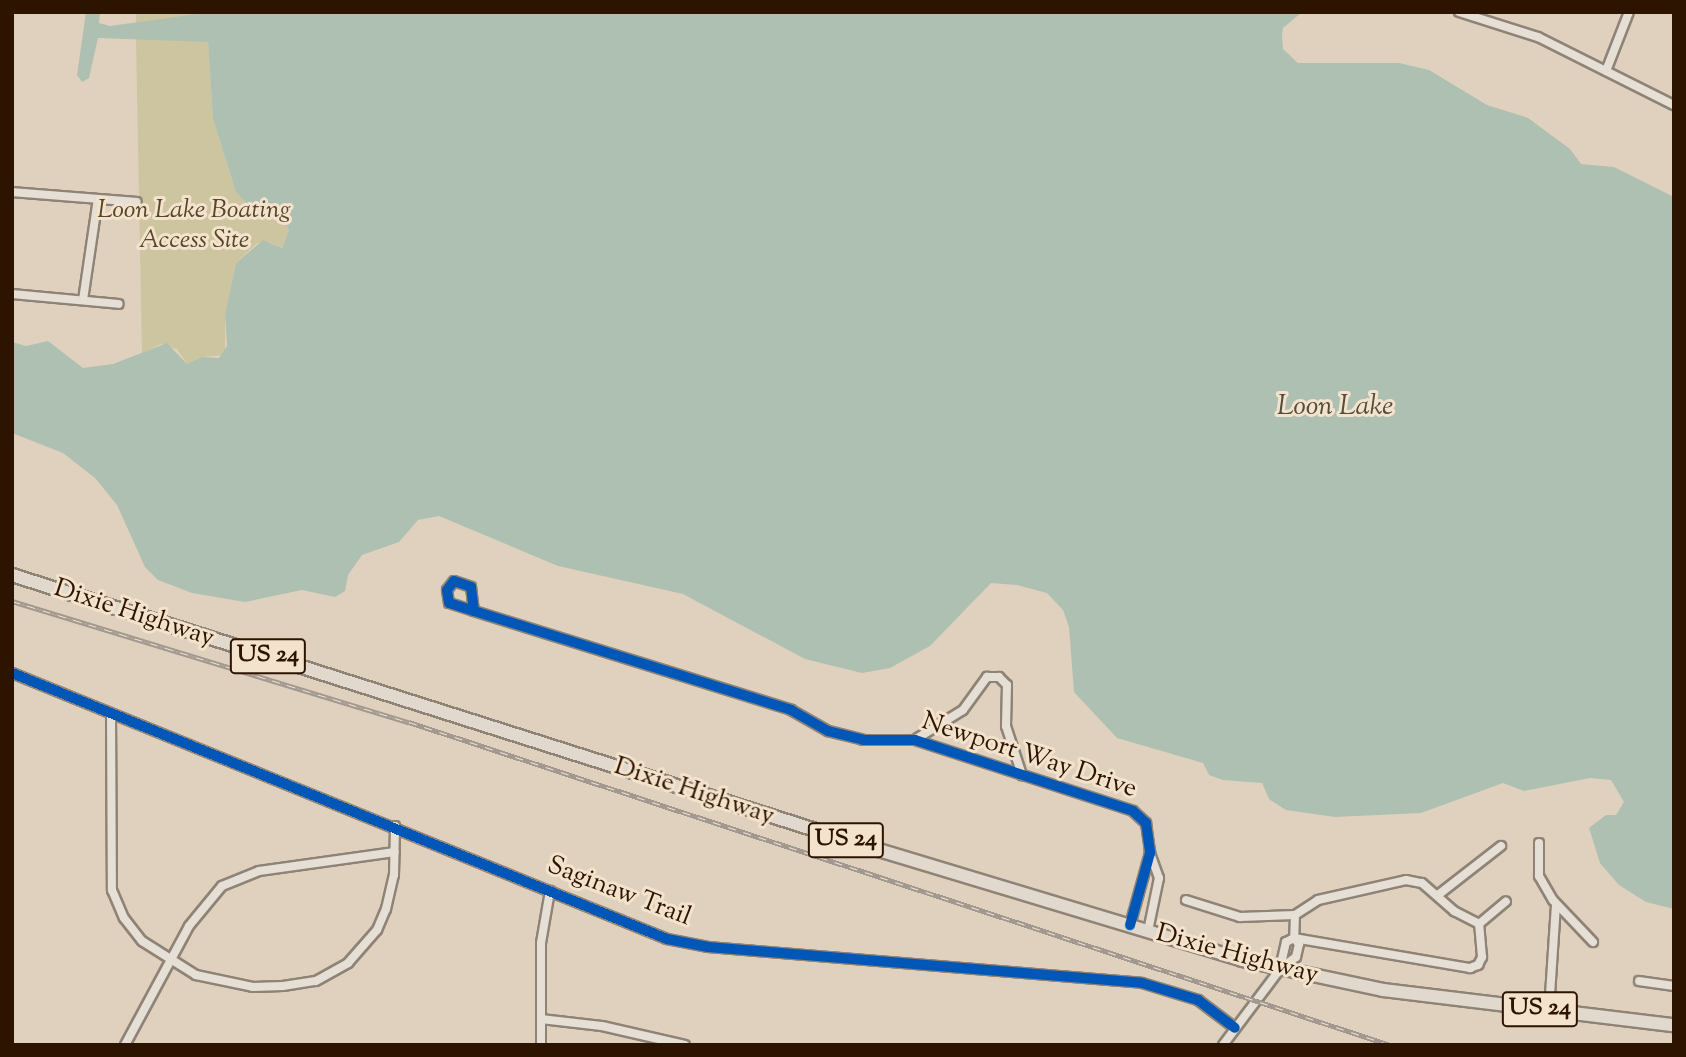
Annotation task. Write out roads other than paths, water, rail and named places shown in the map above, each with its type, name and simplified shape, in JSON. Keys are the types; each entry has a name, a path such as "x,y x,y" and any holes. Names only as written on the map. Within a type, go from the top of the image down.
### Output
{"main road":[{"name":"Dixie Highway","path":"12,575 1148,931 1280,969 1383,990 1674,1025"}],"street":[{"path":"1459,12 1526,32 1674,106"},
{"path":"1606,71 1629,12"},
{"path":"12,192 137,202"},
{"path":"83,300 98,199"},
{"path":"12,294 119,304"},
{"name":"Newport Way Drive","path":"474,611 776,705 844,737 915,740 1133,811 1146,823 1150,853 1159,878 1148,931"},
{"name":"Saginaw Trail","path":"12,673 395,826 653,934 697,945 1161,987 1198,1000 1235,1028"},
{"name":"Newport Way Drive","path":"915,740 963,710 986,677 999,677 1007,685 1006,726 1022,775"},
{"path":"111,714 112,890 124,918 142,941 196,975 253,986 316,981 334,973 362,951 377,930 394,875 395,826"},
{"path":"1539,843 1539,876 1556,904 1593,942"},
{"path":"1438,895 1501,846"},
{"path":"124,1045 170,961 208,902 237,878 395,852"},
{"name":"Newport Way Drive","path":"1130,925 1150,853"},
{"path":"1186,900 1240,917 1295,915 1318,900 1393,880 1422,883 1454,911 1479,924"},
{"path":"541,1045 541,933 550,891"},
{"path":"1479,924 1506,901"},
{"path":"1549,1010 1556,904"},
{"path":"1223,1045 1280,969 1296,957 1298,944 1294,938 1295,915"},
{"path":"1280,969 1286,942 1294,938 1474,967 1482,957 1479,924"},
{"path":"1639,981 1674,986"},
{"path":"541,1019 679,1044"}],"water":[{"name":"Loon Lake","path":"86,12 100,12 99,23 110,26 211,12 1302,12 1283,28 1282,35 1283,49 1298,63 1399,63 1429,70 1487,105 1528,118 1570,149 1581,164 1614,167 1674,197 1674,909 1646,902 1619,885 1600,863 1589,828 1606,815 1616,815 1624,802 1611,780 1590,778 1524,791 1503,783 1421,813 1335,817 1286,810 1269,799 1262,783 1223,780 1209,775 1203,763 1117,738 1074,692 1069,627 1063,610 1047,593 1017,585 991,583 930,646 890,668 862,673 805,659 683,594 558,566 439,516 418,520 399,542 362,555 348,575 345,591 335,597 302,590 245,602 192,593 158,580 145,567 117,505 95,478 63,453 12,433 12,342 26,346 48,341 83,368 113,364 167,343 187,364 202,357 219,358 227,346 225,314 236,263 263,240 282,248 289,230 280,213 257,214 236,192 213,119 208,42 98,38 89,78 82,82 77,75"}],"railway":[{"path":"12,601 409,722 1390,1045"}],"park label":[{"name":"Loon Lake Boating Access Site","path":"194,226"}]}
